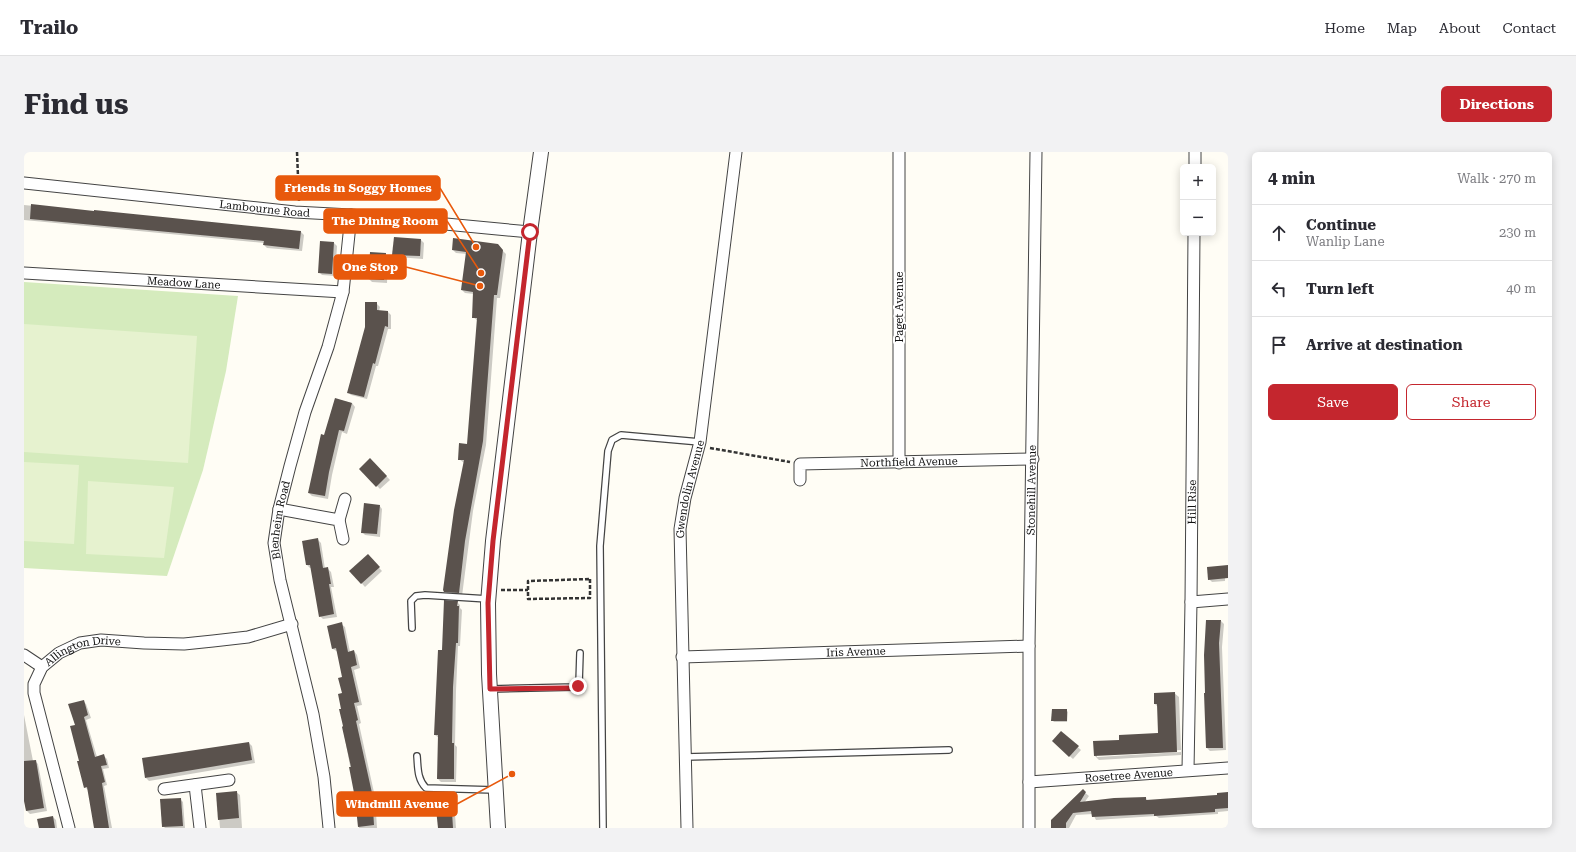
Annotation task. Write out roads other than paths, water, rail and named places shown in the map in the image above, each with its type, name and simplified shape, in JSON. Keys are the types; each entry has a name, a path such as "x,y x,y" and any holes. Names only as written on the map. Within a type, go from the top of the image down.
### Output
{"street":[{"path":"498,828 490,689 489,595 494,533 541,152"},
{"name":"Gwendolin Avenue","path":"687,828 684,757 680,529 685,498 700,444 736,152"},
{"name":"Paget Avenue","path":"899,152 899,463"},
{"name":"Stonehill Avenue","path":"1029,828 1036,152"},
{"path":"1195,152 1195,164"},
{"name":"Lambourne Road","path":"24,183 299,212 351,215 530,232"},
{"name":"Blenheim Road","path":"329,828 324,777 313,714 280,580 274,543 279,510 306,412 328,347 343,292 351,215"},
{"name":"Hill Rise","path":"1188,770 1194,236"},
{"name":"Meadow Lane","path":"24,274 343,292"},
{"name":"Northfield Avenue","path":"800,480 800,464 1033,459"},
{"path":"343,539 339,520 345,499"},
{"path":"279,510 339,520"},
{"path":"1191,602 1228,599"},
{"name":"Allington Drive","path":"69,828 34,693 34,684 42,668 59,653 80,643 100,640 184,644 213,642 248,637 292,624"},
{"name":"Iris Avenue","path":"682,657 1030,646"},
{"path":"24,654 42,668"},
{"name":"Rosetree Avenue","path":"1029,782 1228,768"},
{"path":"164,789 230,780"},
{"path":"195,785 200,828"}],"lane":[{"path":"603,828 600,546 608,451 612,440 621,435 700,444"},
{"path":"412,628 411,601 416,596 489,595"},
{"path":"490,689 576,688 579,684 580,653"},
{"path":"684,757 949,750"},
{"path":"417,756 419,778 421,784 426,788 495,790"}],"place":[{"name":"Friends in Soggy Homes","path":"476,247"},
{"name":"The Dining Room","path":"481,273"},
{"name":"One Stop","path":"480,286"},
{"name":"Windmill Avenue","path":"512,774"}]}
